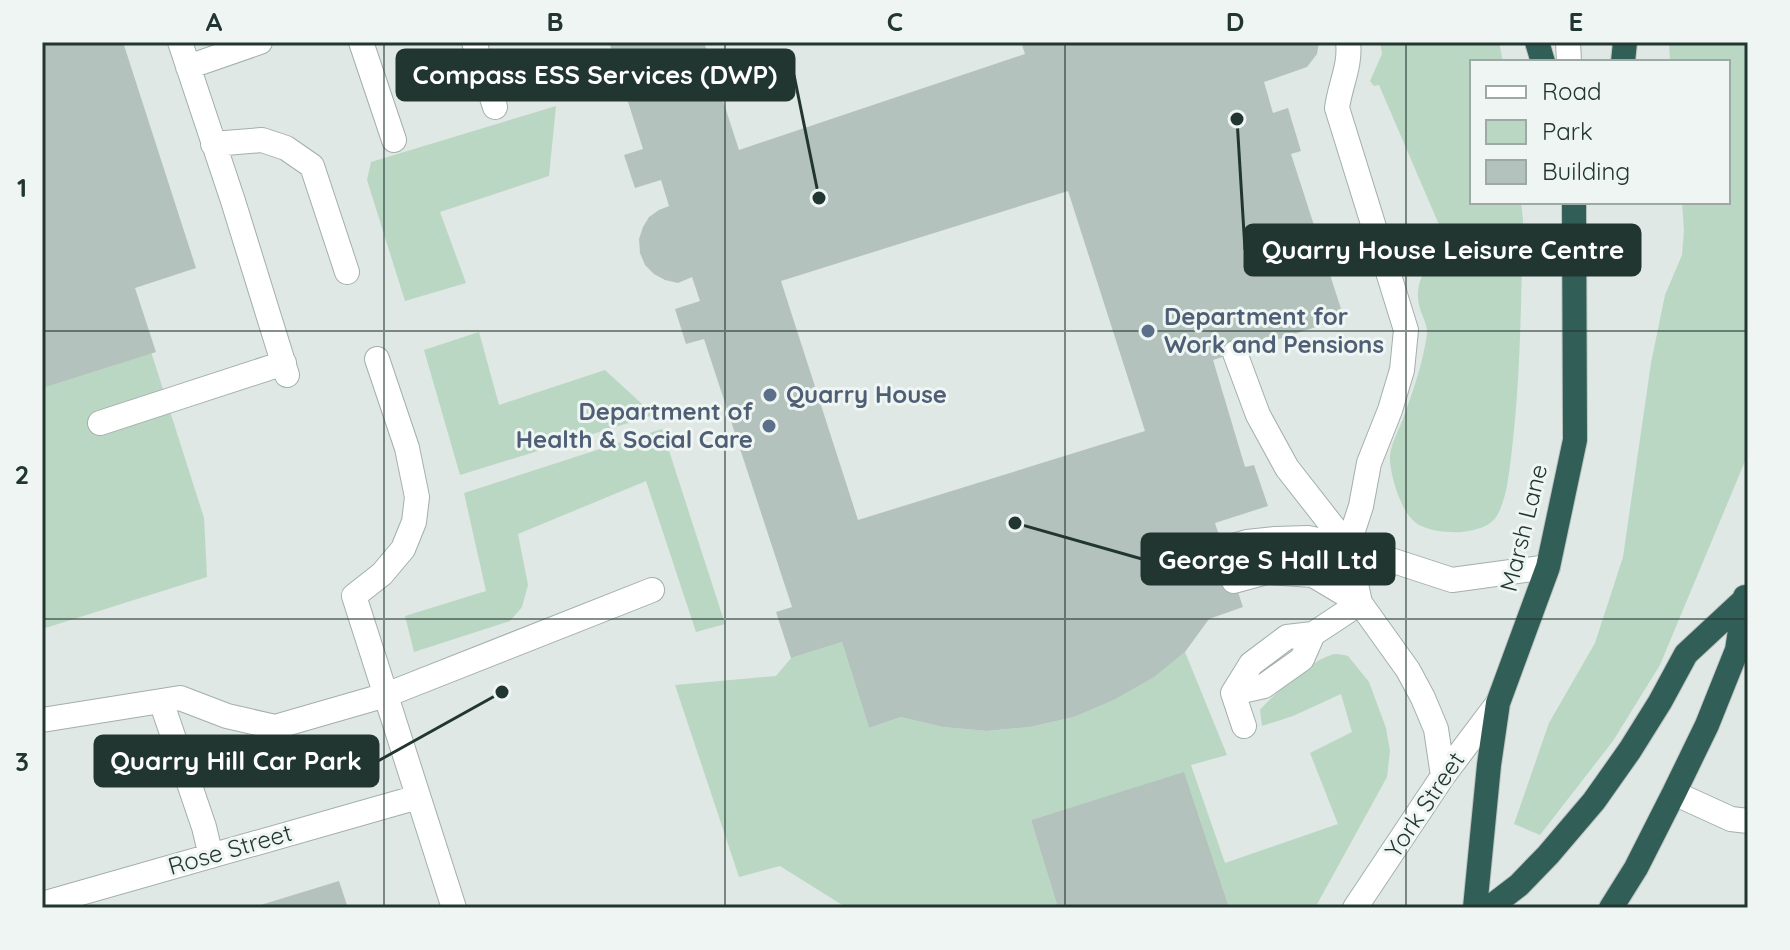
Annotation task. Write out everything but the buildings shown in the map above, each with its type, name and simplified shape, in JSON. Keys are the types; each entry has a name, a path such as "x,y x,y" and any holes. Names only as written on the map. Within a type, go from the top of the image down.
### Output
{"highway":[{"name":"Marsh Lane","path":"1475,908 1498,703 1548,567 1575,440 1574,204"},
{"path":"1611,908 1636,868 1707,725 1737,650 1746,595"},
{"path":"1489,908 1528,875 1594,801 1653,714 1686,654 1746,595"}],"street":[{"path":"100,423 286,369 180,42"},
{"path":"361,42 394,140"},
{"path":"474,42 495,107"},
{"path":"1348,42 1349,55 1337,108 1406,330 1402,370 1369,463 1361,506 1348,546"},
{"path":"188,67 248,44"},
{"path":"213,144 262,140 286,148 312,166 347,272"},
{"path":"1235,353 1258,415 1287,468 1348,546 1360,603"},
{"path":"377,359 407,448 417,497 414,522 403,549 382,574 354,596 454,908"},
{"path":"1223,549 1247,542 1308,538 1348,546 1452,580 1548,567"},
{"path":"1234,581 1267,572 1313,575 1360,603 1408,670 1423,698 1436,729 1443,776"},
{"path":"42,720 180,698 227,716 275,727 386,695 652,590"},
{"path":"1244,726 1233,693 1264,686 1302,659 1313,634 1360,603"},
{"path":"161,701 211,856"},
{"name":"York Street","path":"1355,908 1443,776 1498,703"},
{"path":"1674,793 1731,819 1748,821"},
{"name":"Rose Street","path":"42,904 418,797"}],"green space":[{"path":"1380,42 1499,42 1503,60 1470,60 1470,204 1521,204 1520,334 1515,420 1509,474 1498,514 1483,527 1467,531 1437,531 1415,522 1401,501 1390,463 1394,441 1415,386 1427,334 1418,296 1421,279 1429,262 1446,241 1379,85 1374,86 1370,81 1382,54"},
{"path":"1669,42 1748,42 1748,454 1660,665 1613,741 1540,835 1514,824 1549,723 1595,643 1623,557 1651,363 1665,295 1682,255 1682,204 1730,204 1730,60 1670,60"},
{"path":"556,106 549,176 440,212 466,283 405,301 367,180 371,162"},
{"path":"42,269 133,295 204,518 207,577 42,629"},
{"path":"479,332 499,405 605,370 654,415 460,475 424,350"},
{"path":"662,429 725,624 696,632 646,481 518,534 528,585 522,607 510,621 414,652 405,616 486,591 464,493"},
{"path":"842,642 869,728 901,717 943,727 987,731 1030,727 1074,717 1114,700 1153,677 1185,652 1227,755 1191,765 1225,863 1338,824 1310,753 1352,732 1341,694 1262,726 1260,710 1317,661 1336,654 1348,656 1369,682 1386,728 1390,751 1387,777 1315,908 1229,908 1152,783 1031,820 1058,908 847,908 780,866 739,877 675,685 776,676 791,658"}],"place":[{"name":"Quarry House Leisure Centre","path":"1237,119"},
{"name":"Compass ESS Services (DWP)","path":"819,198"},
{"name":"Department for Work and Pensions","path":"1148,331"},
{"name":"Quarry House","path":"770,395"},
{"name":"Department of Health & Social Care","path":"769,426"},
{"name":"George S Hall Ltd","path":"1015,523"},
{"name":"Quarry Hill Car Park","path":"502,692"}]}
